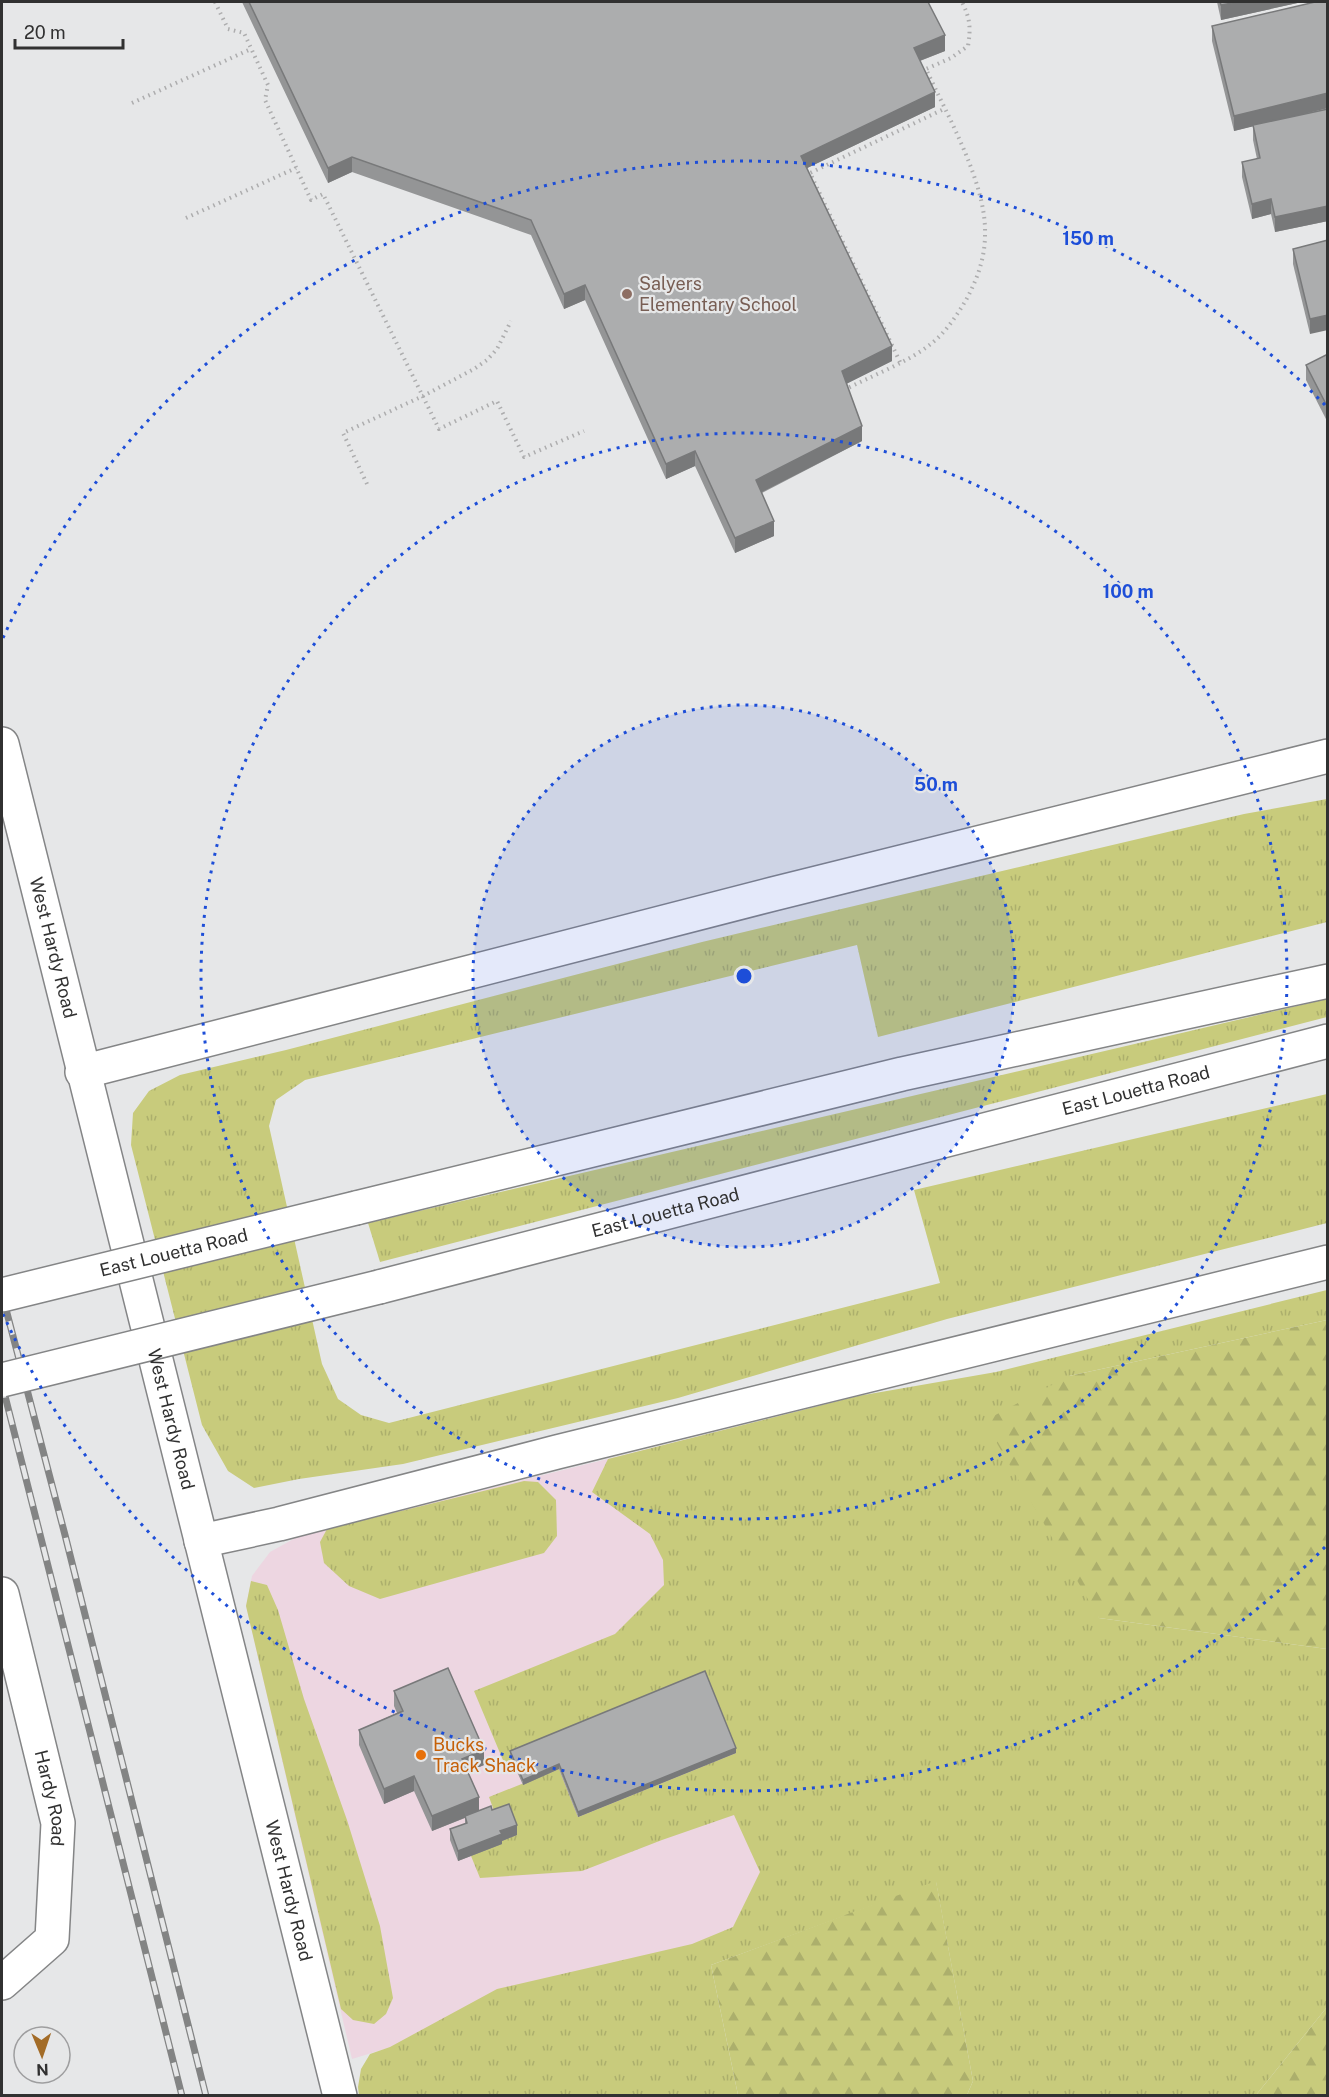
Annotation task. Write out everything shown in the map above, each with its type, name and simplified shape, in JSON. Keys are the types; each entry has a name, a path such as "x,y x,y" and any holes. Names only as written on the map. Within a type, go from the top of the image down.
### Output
{"main road":[{"name":"West Hardy Road","path":"2,744 82,1072 340,2096"},
{"path":"82,1072 773,894 1328,756"},
{"name":"East Louetta Road","path":"2,1295 903,1074 1328,981"},
{"name":"East Louetta Road","path":"2,1380 379,1287 1328,1041"},
{"path":"201,1541 290,1521 569,1449 1328,1262"},
{"name":"Hardy Road","path":"2,1594 58,1823 52,1939 2,1983"}],"path":[{"path":"215,2 228,29 244,33 268,85 265,100 311,200 323,194 439,429 497,401 524,457 584,431"},
{"path":"843,390 900,362 933,342 957,315 973,287 982,258 985,235 983,204 969,164 926,69 951,58 968,46 971,30 970,18 962,2"},
{"path":"132,103 251,49"},
{"path":"900,362 810,173 944,109"},
{"path":"186,218 296,168"},
{"path":"367,484 343,433 423,396 474,369 497,349 511,321"}],"shaded area":[{"path":"780,1416 936,1881 352,2059 246,1606 252,1576 270,1552 299,1536"}],"green space":[{"path":"1327,799 1327,922 878,1037 857,945 305,1080 276,1100 269,1126 322,1364 338,1399 361,1415 389,1423 940,1283 914,1190 1327,1094 1327,1223 947,1319 678,1398 403,1464 254,1488 228,1471 202,1425 131,1145 133,1113 149,1091 180,1075 286,1050 702,942 1244,814"},
{"path":"1327,999 1327,1017 380,1262 368,1223"},
{"path":"1327,1290 1327,1320 1069,1376 1099,1618 1327,1649 1327,2007 1256,2095 967,2095 973,2081 936,1882 711,1965 738,2095 359,2096 361,2069 370,2054 390,2047 497,1989 692,1944 733,1927 760,1872 734,1815 582,1871 480,1878 471,1856 497,1819 489,1797 559,1769 578,1817 736,1753 513,1761 505,1765 474,1691 615,1634 664,1585 663,1560 650,1534 592,1492 608,1459 858,1396 996,1372"},
{"path":"1327,1320 1327,1649 1099,1618 984,1421 1069,1376"},
{"path":"524,1481 538,1482 556,1500 557,1536 544,1553 380,1599 349,1586 324,1563 320,1542 327,1529"},
{"path":"251,1581 267,1585 278,1610 304,1699 347,1820 380,1926 393,1998 386,2014 374,2024 353,2020 341,2009 246,1606"},
{"path":"936,1881 973,2081 967,2095 738,2095 711,1965"},
{"path":"1327,2007 1327,2095 1256,2095"}],"building":[{"path":"249,2 928,2 945,35 914,48 935,92 801,156 892,346 842,371 862,426 756,480 774,521 735,538 695,451 666,464 585,285 564,294 531,220 352,157 328,168"},
{"path":"1220,2 1238,2 1221,5"},
{"path":"1315,2 1328,2 1328,93 1234,116 1212,26"},
{"path":"1328,109 1328,206 1275,217 1271,199 1252,204 1242,162 1260,158 1253,125"},
{"path":"1328,240 1328,315 1310,319 1293,249"},
{"path":"1328,354 1328,408 1306,365"},
{"name":"Bucks Track Shack","path":"448,1668 484,1750 462,1759 479,1797 432,1816 414,1776 384,1789 359,1730 403,1711 394,1691"},
{"path":"705,1671 736,1748 578,1812 559,1764 523,1780 510,1751"},
{"path":"509,1804 517,1825 500,1831 502,1834 458,1851 450,1829 467,1823 465,1816 491,1806 492,1810"}],"railway":[{"path":"2,1294 206,2096"},
{"path":"2,1384 182,2096"}],"place":[{"name":"Salyers Elementary School","path":"627,294"},
{"name":"Bucks Track Shack","path":"421,1755"}]}
